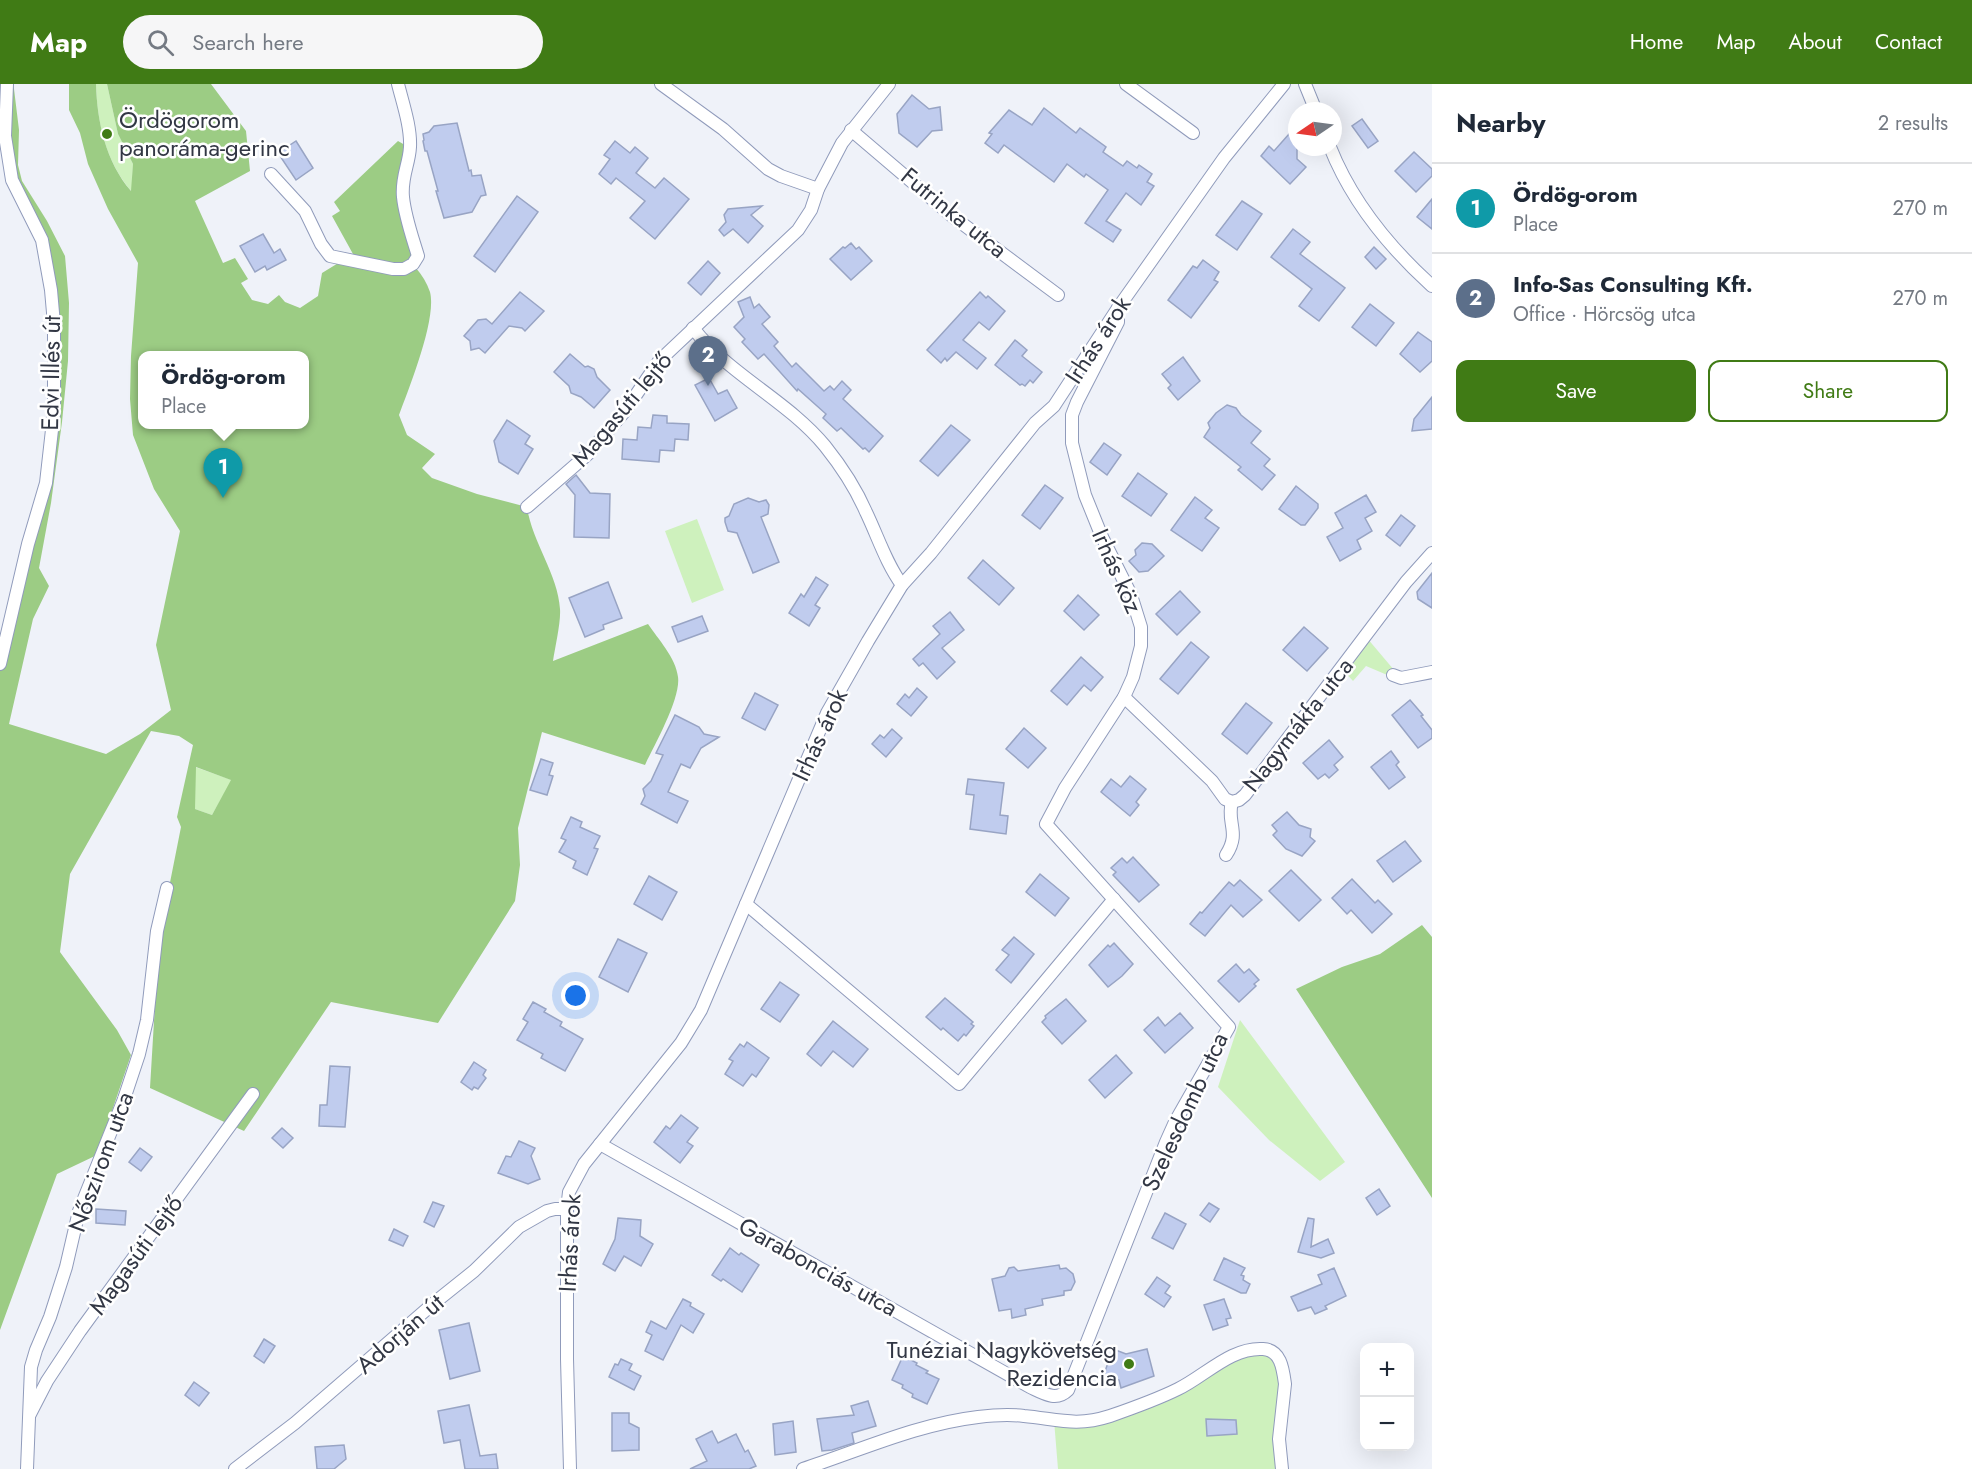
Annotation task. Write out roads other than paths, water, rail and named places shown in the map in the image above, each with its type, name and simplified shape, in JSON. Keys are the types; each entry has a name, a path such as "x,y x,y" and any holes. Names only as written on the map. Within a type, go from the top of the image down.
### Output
{"street":[{"name":"Edvi Illés út","path":"0,664 28,544 46,483 54,412 54,324 51,290 42,240 12,180 5,136 7,84"},
{"path":"271,174 305,211 321,244 330,256 393,269 404,269 413,264 418,256 403,195 403,175 410,148 408,125 398,84"},
{"path":"661,84 723,129 768,169 789,180 818,189"},
{"name":"Magasúti lejtő","path":"526,507 588,454 625,411 659,361 798,230 811,210 818,189 842,143 889,84"},
{"path":"1126,84 1193,134"},
{"name":"Irhás árok","path":"570,1469 567,1209 569,1192 576,1176 681,1043 701,1010 827,713 902,585 931,553 1035,423 1054,406 1118,308 1224,158 1284,84"},
{"path":"1305,84 1312,102"},
{"name":"Futrinka utca","path":"851,130 952,216 1058,295"},
{"path":"1334,156 1358,201 1410,266 1432,286"},
{"name":"Irhás köz","path":"1046,824 1065,788 1124,697 1133,677 1140,646 1139,617 1123,575 1102,537 1085,495 1072,443 1072,415 1118,322 1118,308"},
{"path":"693,328 703,341 728,363 800,419 825,446 861,501 890,569 902,585"},
{"name":"Nagymákfa utca","path":"1124,697 1212,781 1225,799 1239,800 1406,582 1432,553"},
{"path":"1393,675 1401,678 1432,672"},
{"path":"1226,855 1232,846 1234,834 1230,809 1232,801"},
{"name":"Szelesdomb utca","path":"1046,824 1228,1027 1170,1132 1068,1390"},
{"name":"Nőszirom utca","path":"27,1469 29,1383 36,1350 50,1317 66,1267 79,1210 124,1099 139,1054 147,1020 157,931 167,888"},
{"path":"746,904 959,1084 1114,899"},
{"name":"Magasúti lejtő","path":"27,1421 46,1381 80,1331 253,1094"},
{"name":"Garabonciás utca","path":"600,1144 1030,1387 1056,1396 1068,1390"},
{"name":"Adorján út","path":"238,1468 295,1423 474,1271 519,1227 547,1211 567,1209"},
{"path":"803,1469 935,1425 979,1417 1010,1415 1062,1422 1088,1422 1160,1398 1228,1358 1249,1349 1273,1351 1278,1357 1284,1375 1279,1439 1282,1469"}],"place":[{"name":"Ördögorom panoráma-gerinc","path":"107,134"},
{"name":"Info-Sas Consulting Kft.","path":"708,386"},
{"name":"Ördög-orom","path":"223,498"},
{"name":"Tunéziai Nagykövetség Rezidencia","path":"1129,1364"}]}
